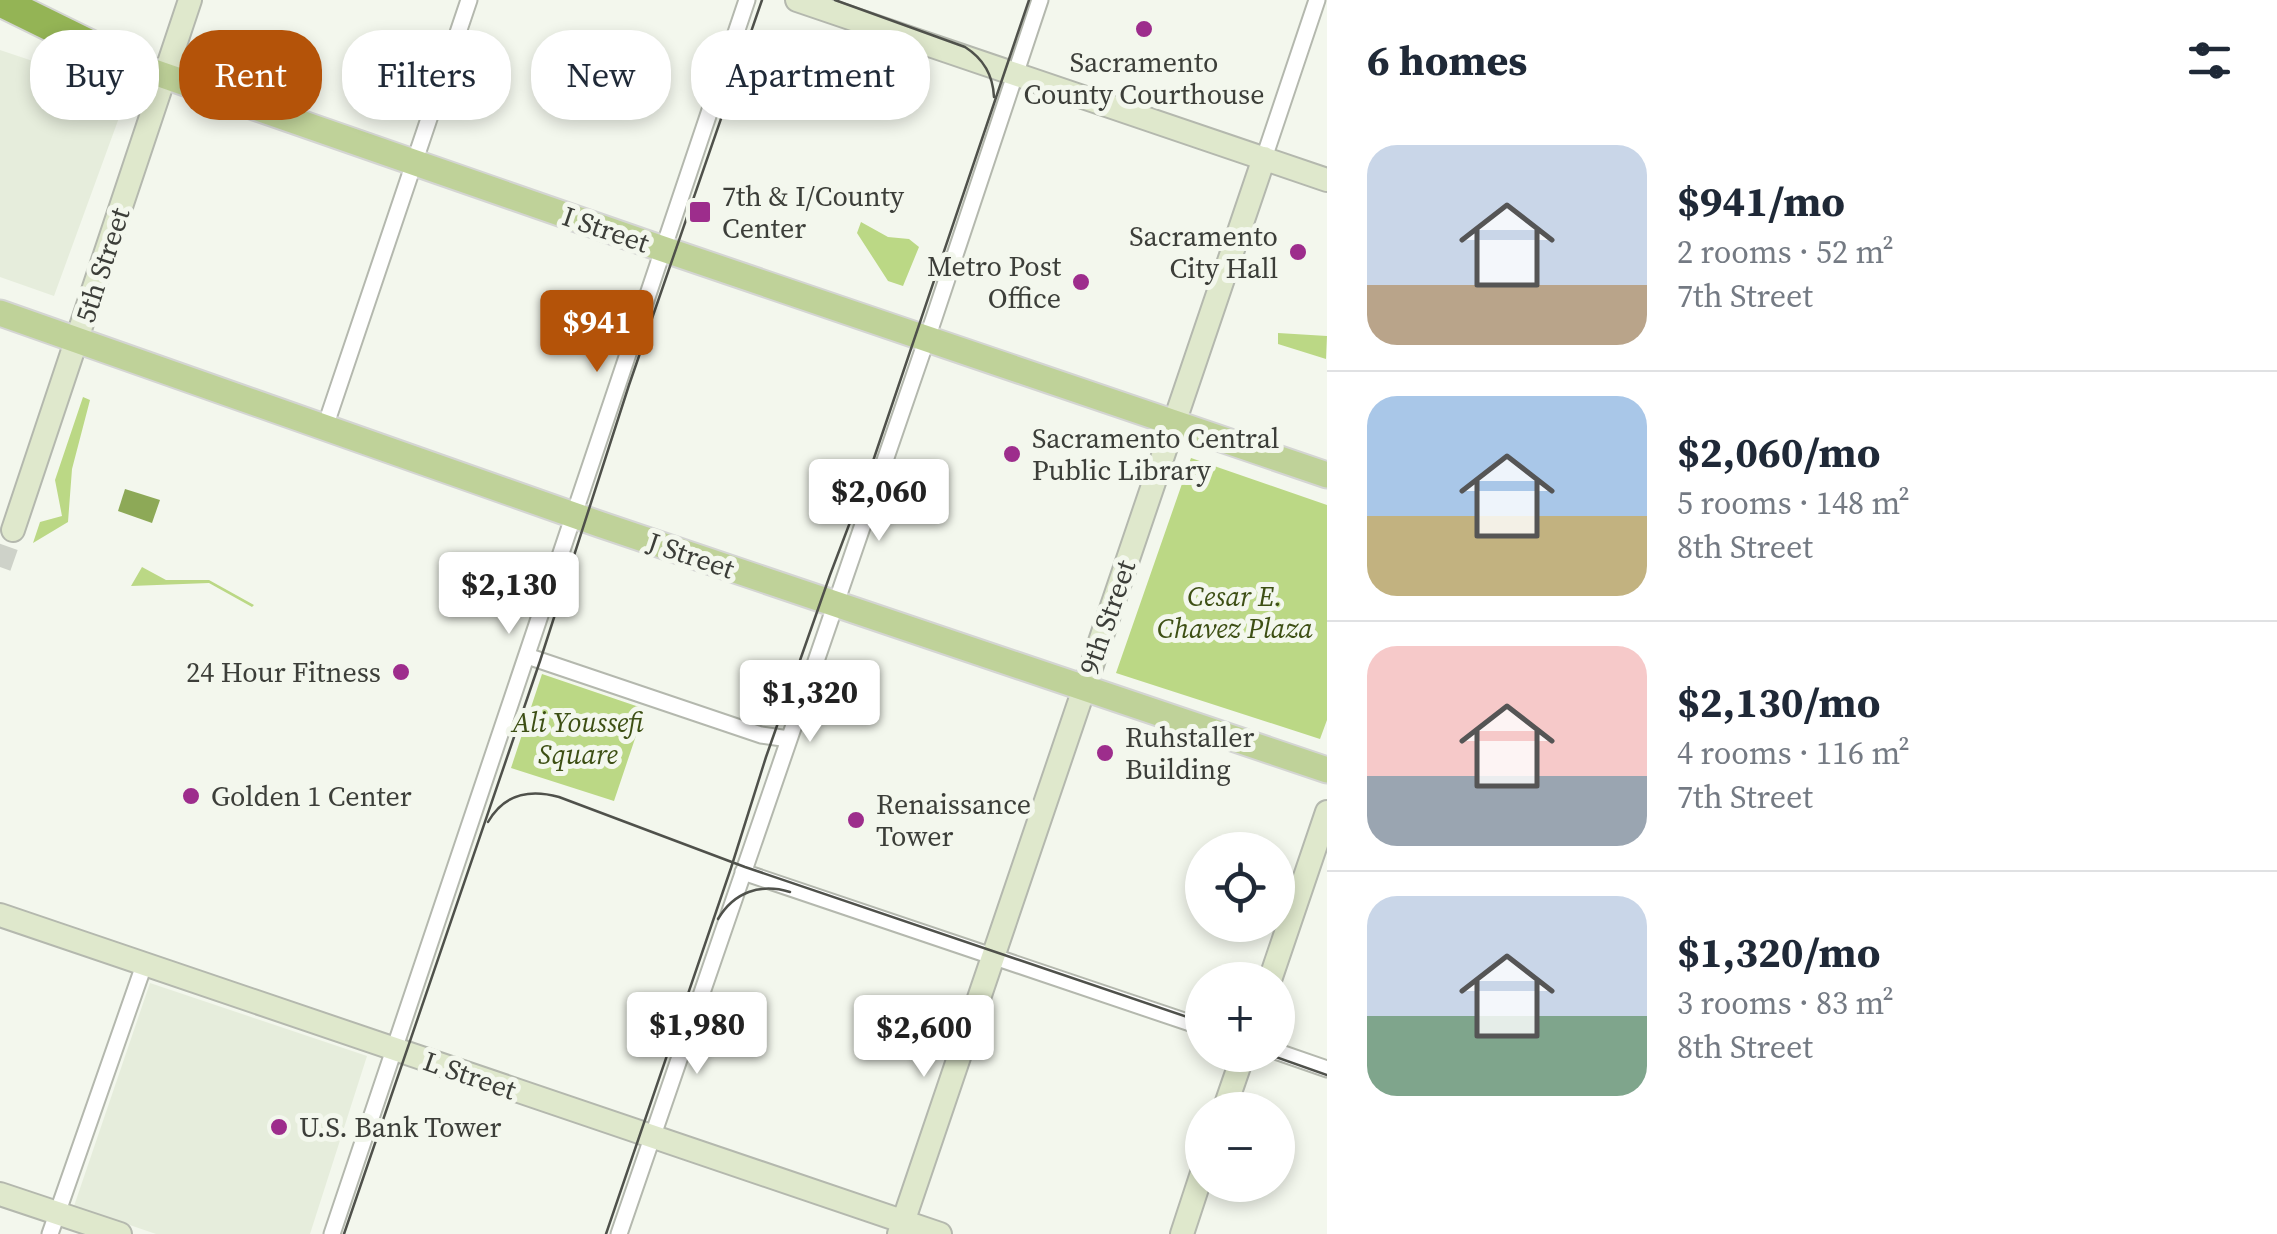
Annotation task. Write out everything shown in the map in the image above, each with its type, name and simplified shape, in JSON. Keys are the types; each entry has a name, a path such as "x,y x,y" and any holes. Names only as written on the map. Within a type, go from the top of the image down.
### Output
{"highway":[{"path":"0,0 60,30"}],"main road":[{"name":"5th Street","path":"13,530 190,0"},
{"path":"797,0 1327,180"},
{"name":"I Street","path":"0,18 34,30"},
{"name":"I Street","path":"159,74 1327,475"},
{"name":"9th Street","path":"902,1228 1264,158"},
{"name":"J Street","path":"0,313 574,516 1327,770"},
{"path":"1276,962 1327,812"},
{"name":"L Street","path":"0,915 653,1137 902,1228 940,1234"},
{"path":"0,1194 53,1224 120,1234"},
{"path":"1182,1234 1192,1202"}],"street":[{"path":"325,426 468,0"},
{"path":"332,1234 747,0"},
{"path":"619,1234 1040,0"},
{"name":"9th Street","path":"1264,158 1317,0"},
{"path":"526,656 762,735 788,739"},
{"path":"743,872 1185,1021"},
{"path":"53,1224 144,965"},
{"path":"1295,1058 1327,1069"}],"shaded area":[{"path":"0,50 30,60 30,120 118,120 54,296 0,277"},
{"path":"125,489 160,500 152,523 118,511"},
{"path":"150,983 367,1056 310,1234 156,1234 74,1206"}],"green space":[{"path":"861,222 888,237 909,239 919,247 903,286 888,281 857,233"},
{"path":"1278,333 1327,336 1326,359 1278,344"},
{"path":"83,397 90,400 72,469 68,522 33,543 40,522 62,516 55,480"},
{"name":"Cesar E. Chavez Plaza","path":"1191,458 1327,505 1327,720 1320,739 1116,673"},
{"path":"142,567 166,580 209,580 254,605 209,583 131,586"},
{"name":"Ali Youssefi Square","path":"542,674 645,709 614,801 511,768"}],"tunnel":[{"path":"0,567 13,530"}],"tram line":[{"path":"344,1234 762,0"},
{"path":"835,0 965,47 986,68 994,97"},
{"path":"606,1234 766,757 871,467 1029,0"},
{"path":"488,822 502,805 519,796 559,797 745,867 1185,1016"},
{"path":"718,919 732,902 749,892 790,892"},
{"path":"1295,1064 1327,1075"}],"place":[{"name":"Sacramento County Courthouse","path":"1144,29"},
{"name":"7th & I/County Center","path":"700,212"},
{"name":"Sacramento City Hall","path":"1298,252"},
{"name":"Metro Post Office","path":"1081,282"},
{"name":"Sacramento Central Public Library","path":"1012,454"},
{"name":"24 Hour Fitness","path":"401,672"},
{"name":"Ruhstaller Building","path":"1105,753"},
{"name":"Golden 1 Center","path":"191,796"},
{"name":"Renaissance Tower","path":"856,820"},
{"name":"U.S. Bank Tower","path":"279,1127"}]}
